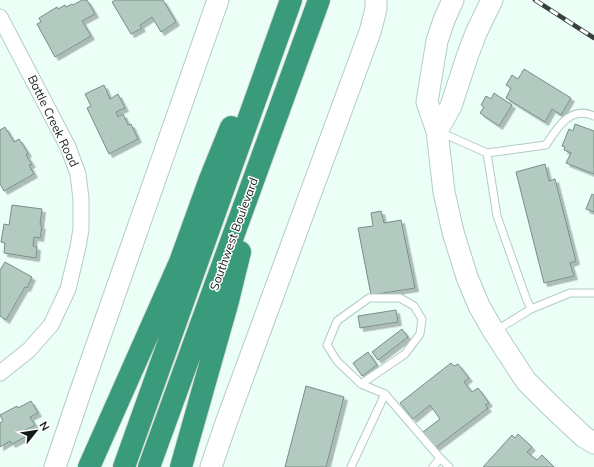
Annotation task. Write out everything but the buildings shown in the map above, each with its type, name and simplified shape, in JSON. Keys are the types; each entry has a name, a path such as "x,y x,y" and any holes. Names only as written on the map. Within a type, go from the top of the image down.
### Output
{"highway":[{"name":"Southwest Boulevard","path":"124,467 291,0"},
{"name":"Southwest Boulevard","path":"149,467 319,0"},
{"path":"89,467 180,262 210,179 261,56 277,41"},
{"path":"181,467 228,301 243,240 288,100 297,61"}],"street":[{"path":"55,467 218,0"},
{"path":"211,467 370,32 376,9 376,0"},
{"path":"453,0 437,41 427,102 436,131 444,192 453,232 479,306 526,381 579,432 594,443"},
{"path":"436,131 451,106 476,33 492,0"},
{"name":"Battle Creek Road","path":"0,17 68,147 78,174 81,199 81,229 68,289 51,325 29,350 0,373"}],"lane":[{"path":"436,131 487,153 546,145 558,127 572,115 586,112 594,116"},
{"path":"487,153 497,216 531,309"},
{"path":"494,332 531,309 570,293 594,294"},
{"path":"361,384 405,354 420,334 422,319 414,306 400,298 369,298 337,321 327,345 337,361 361,384 385,394 449,467"},
{"path":"351,467 385,394"},
{"path":"433,467 440,458"}],"railway":[{"path":"535,0 594,38"}]}
